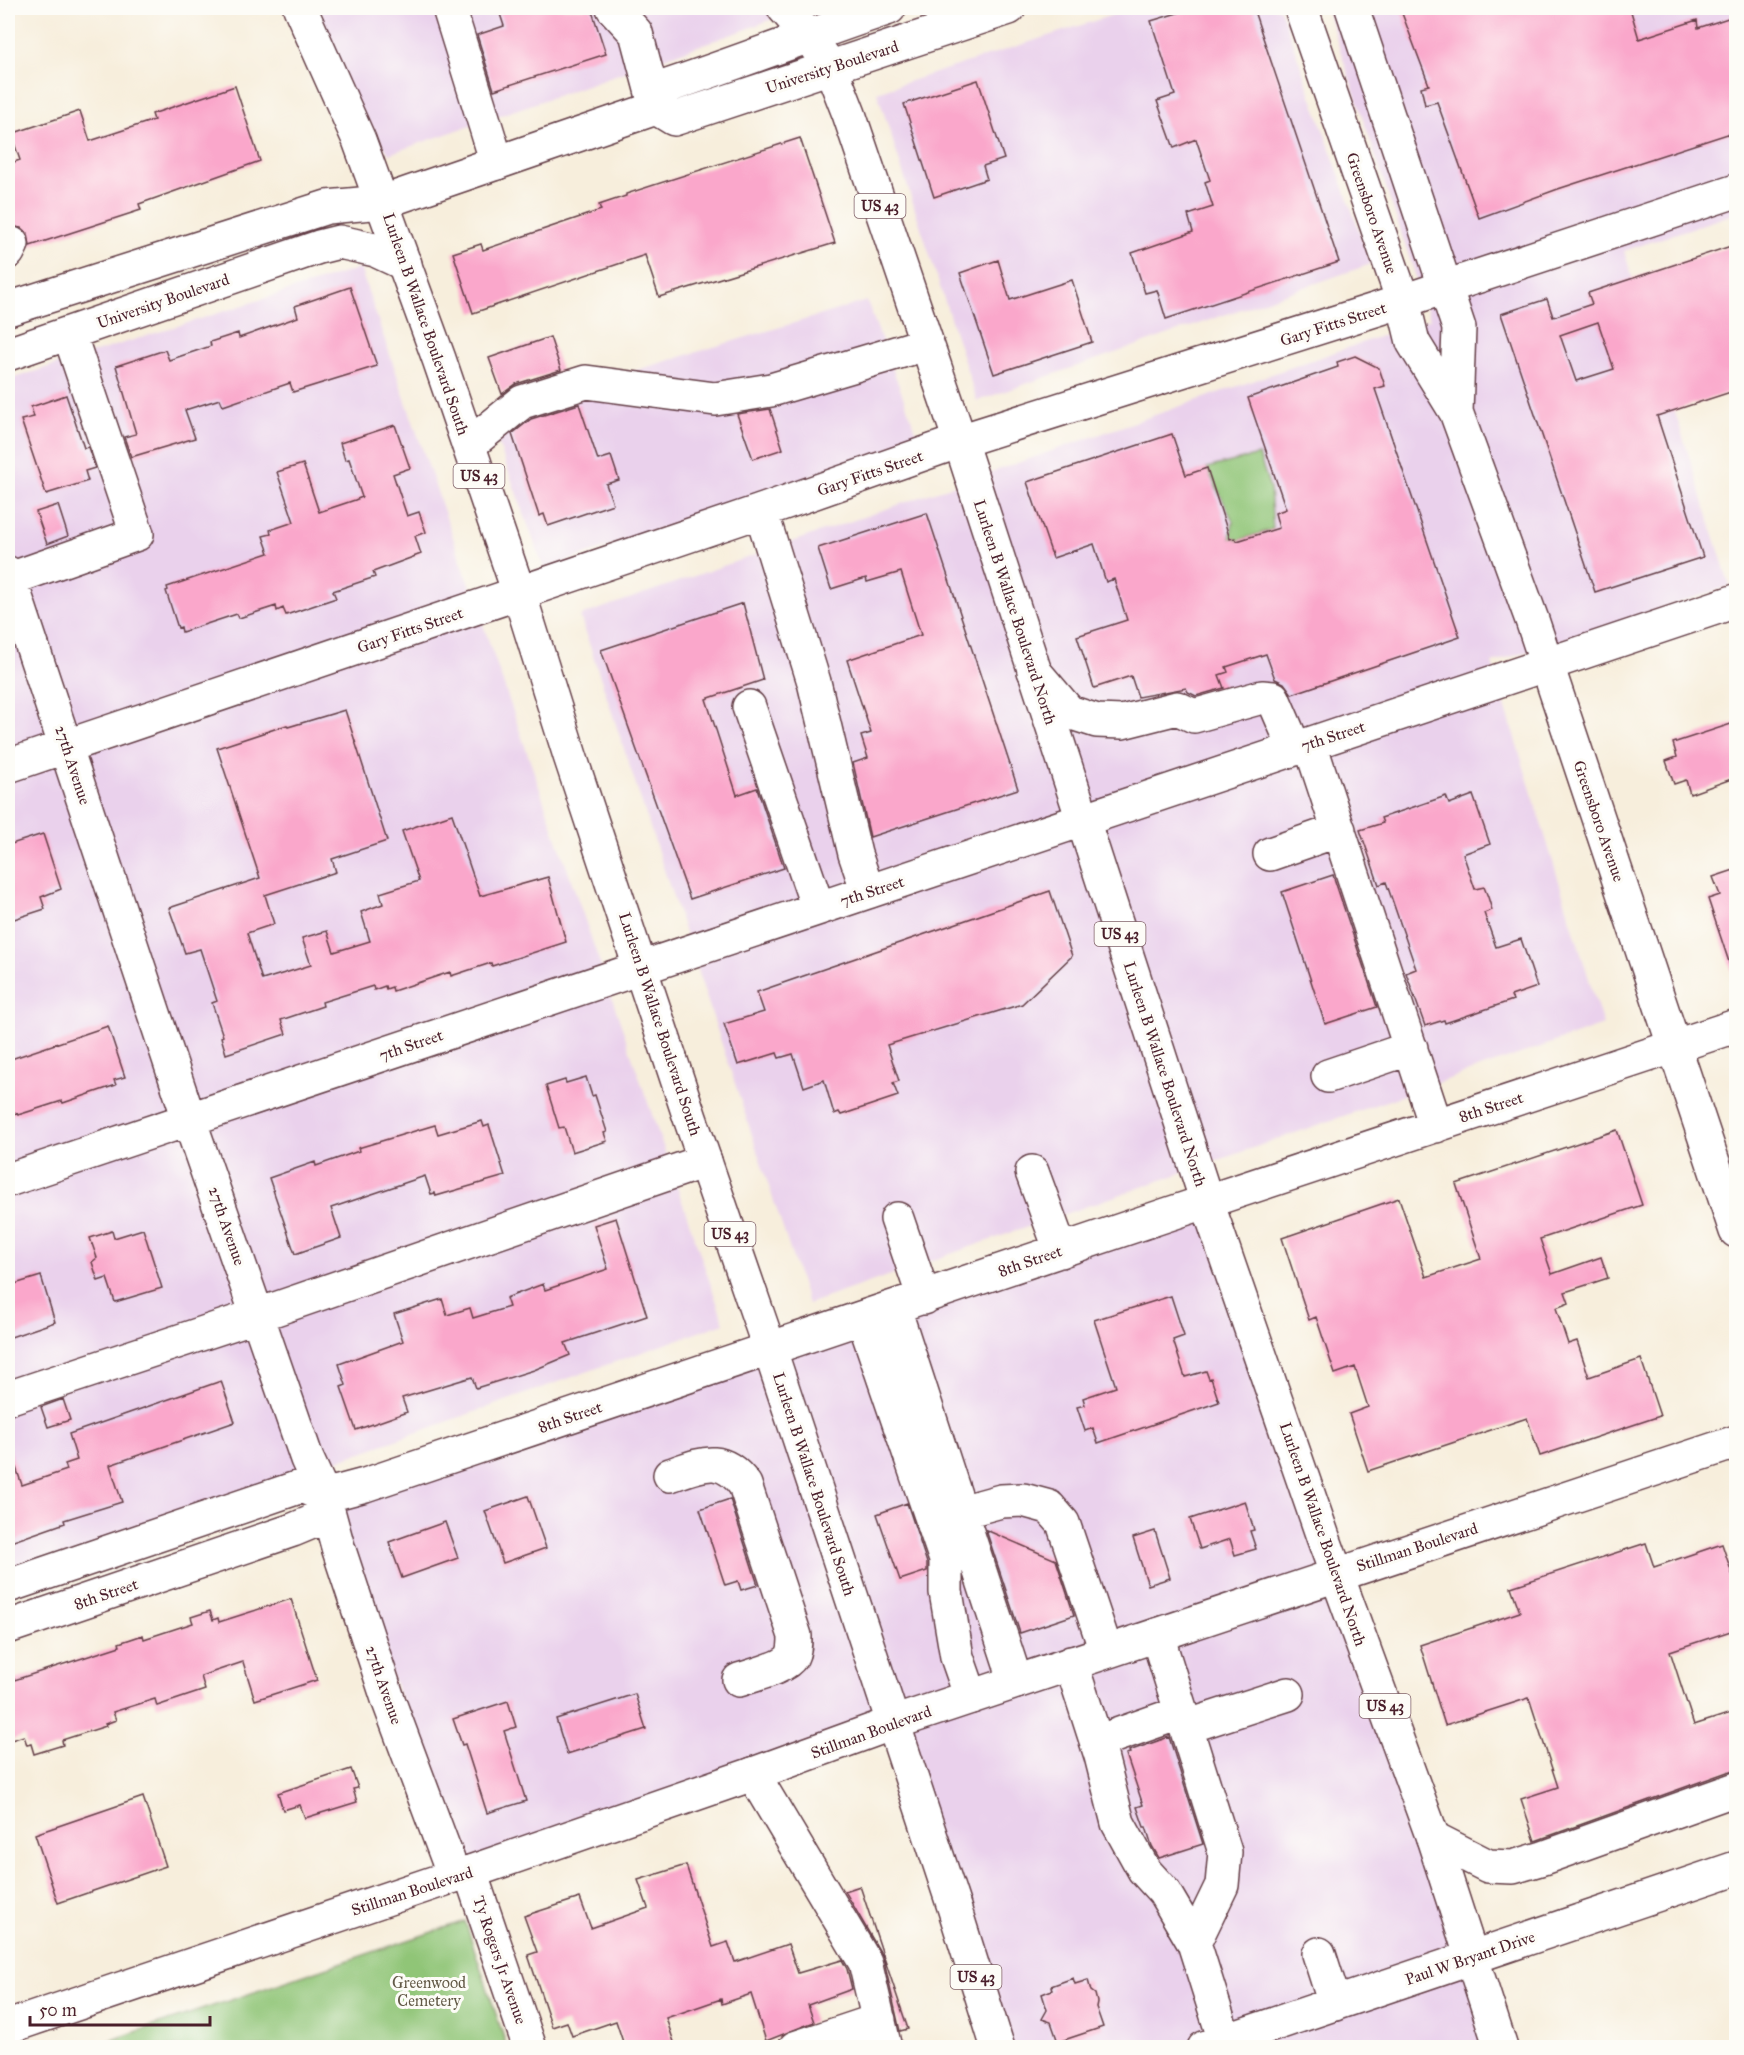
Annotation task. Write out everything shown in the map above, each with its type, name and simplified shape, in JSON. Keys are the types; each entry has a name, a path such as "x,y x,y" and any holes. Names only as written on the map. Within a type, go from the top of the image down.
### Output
{"main road":[{"name":"Lurleen B Wallace Boulevard South","path":"300,8 359,140 383,202 469,445 519,593 570,756 954,1907 998,2048"},
{"path":"449,8 497,163"},
{"path":"8,306 327,207 383,202 656,108 636,33 613,8"},
{"name":"Lurleen B Wallace Boulevard North","path":"784,8 808,35 831,68 849,114 960,441 1207,1202 1433,1838 1501,2048"},
{"name":"University Boulevard","path":"889,8 808,35 753,58 665,87 656,108 674,119 1009,8"},
{"name":"Greensboro Avenue","path":"1301,8 1402,301 1413,342 1456,412 1546,665 1737,1231"},
{"name":"Greensboro Avenue","path":"1352,8 1459,328 1456,412"},
{"name":"Gary Fitts Street","path":"8,766 960,441 1402,301 1737,191"},
{"path":"305,214 316,226 320,236 319,247"},
{"name":"University Boulevard","path":"8,354 339,242 375,250 405,264"},
{"path":"9,576 137,534 69,333"},
{"path":"469,445 522,402 586,382 715,399 771,390 926,344"},
{"path":"760,511 814,682 855,854 868,892"},
{"name":"27th Avenue","path":"9,576 189,1119 308,1459 324,1496 388,1702 462,1874"},
{"name":"7th Street","path":"8,1180 1737,602"},
{"path":"1034,670 1069,712 1097,721 1122,722 1177,708 1194,717 1262,697 1273,698 1303,746 1339,830 1436,1126"},
{"path":"748,706 818,909"},
{"path":"1270,854 1339,830"},
{"name":"8th Street","path":"8,1627 293,1530 317,1520 324,1496 365,1485 1737,1026"},
{"path":"1329,1076 1411,1048"},
{"path":"8,1398 258,1315 705,1161"},
{"path":"1032,1172 1061,1251"},
{"path":"897,1219 924,1298"},
{"path":"878,1313 961,1512 1016,1682"},
{"path":"878,1313 946,1560 946,1592 957,1657 971,1697"},
{"name":"Stillman Boulevard","path":"8,2027 462,1874 753,1774 893,1723 1737,1442"},
{"path":"670,1474 707,1463 724,1465 737,1474 746,1485 795,1636 795,1647 792,1657 783,1665 740,1680"},
{"path":"8,1586 302,1486 324,1496"},
{"path":"961,1512 1001,1501 1023,1500 1048,1507 1063,1523 1107,1651"},
{"path":"1157,1635 1224,1849 1222,1885 1194,1943"},
{"path":"1071,1663 1097,1742 1118,1823 1144,1870 1164,1892 1194,1943 1214,2044"},
{"path":"1097,1742 1288,1694"},
{"path":"753,1774 865,1962 882,2034 795,2048"},
{"path":"1433,1838 1488,1866 1513,1867 1737,1789"},
{"path":"1164,1892 1194,1892 1217,1875 1224,1849"},
{"name":"Paul W Bryant Drive","path":"1214,2044 1735,1872"},
{"name":"Ty Rogers Jr Avenue","path":"462,1874 530,2048"},
{"path":"1319,1954 1335,2004"}],"shaded area":[{"path":"296,8 800,8 747,29 389,154"},
{"path":"1134,8 1280,8 1371,264 977,401 877,92"},
{"path":"1326,8 1736,8 1736,213 1624,251 1730,586 1492,663 1603,1025 808,1304 580,616 1430,319"},
{"path":"360,268 724,1323 8,1578 8,380"},
{"path":"867,301 919,439 544,569 488,415"},
{"path":"1207,1202 1494,2047 1001,2047 893,1723 470,1872 322,1500"}],"green space":[{"path":"1259,455 1270,488 1273,529 1237,541 1235,538 1230,540 1233,521 1207,468"},
{"name":"Greenwood Cemetery","path":"465,1921 507,2047 91,2047"}],"building":[{"path":"498,8 591,8 606,54 494,90 477,35 504,26"},
{"path":"1194,8 1253,8 1339,262 1166,319 1157,290 1145,293 1132,253 1193,232 1188,215 1213,207 1205,182 1210,180 1196,139 1174,148 1157,101 1175,95 1151,21"},
{"path":"1400,8 1630,8 1639,39 1697,20 1698,28 1737,15 1737,131 1558,189 1479,218 1437,102 1425,105 1421,87 1429,85"},
{"path":"978,80 1004,159 983,166 987,179 934,197 904,104"},
{"path":"235,86 260,161 139,204 141,210 30,246 28,234 21,228 8,226 8,164 20,160 11,134 80,111 90,141 154,120 152,114"},
{"path":"800,138 835,243 659,297 645,255 473,313 453,253 481,244 483,250 601,210 599,205 626,196 626,194"},
{"path":"1737,244 1737,390 1657,416 1703,557 1595,592 1501,314 1547,299 1553,317 1592,304 1588,293","holes":["1598,322 1614,369 1576,381 1560,335"]},
{"path":"998,260 1010,300 1072,280 1092,342 994,374 960,273"},
{"path":"350,287 377,366 293,392 290,383 223,406 220,399 185,410 195,438 131,457 124,437 136,434 116,366 165,350 169,360 211,346 210,342 238,333 239,338 298,317 295,306"},
{"path":"550,337 561,370 516,384 502,394 489,358"},
{"path":"1355,356 1379,368 1385,386 1375,389 1460,637 1292,694 1284,683 1275,679 1266,654 1226,667 1228,672 1219,675 1224,688 1196,696 1188,692 1186,688 1138,697 1131,676 1094,688 1077,636 1127,620 1114,579 1106,582 1094,544 1053,558 1027,482 1172,434 1186,475 1207,468 1230,539 1235,538 1237,541 1279,528 1275,513 1286,509 1248,398 1338,367 1337,362"},
{"path":"66,395 84,448 88,447 95,468 85,471 88,481 46,494 21,420 34,417 31,407"},
{"path":"579,404 598,460 611,456 619,480 606,484 613,504 548,526 544,514 539,516 512,434 531,419"},
{"path":"770,409 783,449 753,459 737,414"},
{"path":"395,425 410,468 393,474 407,516 419,512 426,532 415,536 421,554 373,572 375,577 333,591 336,598 286,615 283,608 277,611 276,606 239,618 237,614 182,632 181,627 178,628 166,591 167,587 269,553 263,536 271,534 270,530 294,522 277,472 303,464 319,512 355,500 362,497 349,459 345,460 340,443"},
{"path":"58,505 68,536 47,544 36,512"},
{"path":"927,513 1018,789 870,837 853,763 868,758 861,736 871,733 847,660 921,635 901,572 867,582 866,578 831,589 818,548"},
{"path":"743,603 763,680 706,699 737,795 757,788 784,868 690,899 601,650"},
{"path":"345,710 387,841 332,859 336,872 265,895 274,924 247,933 262,980 311,965 302,938 327,931 334,952 370,941 361,912 383,904 380,893 419,881 402,831 452,814 480,896 548,877 566,942 492,966 491,963 451,976 450,972 393,991 392,987 386,989 385,986 374,990 373,986 322,1002 323,1006 281,1020 286,1034 226,1054 221,1037 223,1036 212,1003 217,1001 200,949 185,953 169,908 260,878 217,748 287,725 288,727"},
{"path":"1737,722 1737,777 1690,794 1686,780 1674,784 1666,761 1677,757 1673,743"},
{"path":"1473,795 1490,844 1463,854 1475,889 1484,887 1488,897 1492,910 1484,913 1496,947 1521,939 1537,987 1511,996 1513,1000 1445,1023 1444,1020 1425,1026 1406,973 1416,969 1386,882 1379,885 1360,830 1383,823 1381,818 1446,796 1449,804"},
{"path":"43,834 61,889 41,897 45,909 8,921 8,845"},
{"path":"1737,869 1737,973 1733,974 1708,899 1720,895 1713,877"},
{"path":"1333,875 1377,1007 1325,1024 1282,892"},
{"path":"1050,891 1072,956 1022,1004 887,1045 899,1081 893,1083 898,1096 841,1115 839,1112 834,1114 824,1080 804,1087 793,1054 779,1058 777,1053 738,1065 724,1024 764,1012 757,992"},
{"path":"108,1026 125,1077 114,1080 116,1085 63,1103 62,1101 8,1116 8,1060"},
{"path":"586,1077 592,1096 595,1095 607,1132 604,1133 607,1141 572,1152 564,1127 559,1128 546,1086"},
{"path":"482,1121 484,1127 489,1125 505,1176 436,1196 435,1193 431,1194 425,1176 331,1208 341,1238 295,1254 269,1178 315,1162 316,1166 359,1151 358,1148 435,1125 438,1134"},
{"path":"1617,1130 1642,1205 1540,1239 1552,1274 1601,1257 1608,1278 1565,1292 1569,1303 1556,1308 1568,1344 1577,1341 1589,1377 1641,1359 1660,1416 1540,1456 1527,1418 1368,1471 1349,1414 1368,1407 1355,1367 1335,1374 1316,1317 1309,1320 1282,1238 1399,1198 1426,1277 1481,1259 1456,1184"},
{"path":"616,1218 647,1316 565,1343 570,1355 534,1370 476,1388 472,1377 402,1398 407,1412 356,1430 341,1387 346,1385 339,1364 403,1341 394,1314 442,1299 447,1315 470,1308 473,1318 509,1307 506,1298 543,1284 545,1290 608,1269 594,1225"},
{"path":"143,1229 162,1288 115,1302 107,1278 98,1281 92,1262 97,1258 90,1238 112,1231 114,1238"},
{"path":"41,1276 55,1322 8,1338 8,1286"},
{"path":"1171,1296 1184,1336 1173,1340 1185,1377 1206,1371 1209,1379 1211,1378 1219,1402 1098,1443 1093,1428 1085,1431 1077,1407 1085,1405 1083,1398 1116,1387 1094,1320"},
{"path":"221,1381 235,1422 110,1465 122,1502 64,1520 65,1523 8,1543 8,1451 10,1450 22,1485 67,1470 65,1464 77,1460 69,1434"},
{"path":"63,1399 70,1420 48,1427 41,1407"},
{"path":"528,1496 546,1548 503,1563 485,1511"},
{"path":"730,1499 758,1585 741,1590 738,1581 725,1585 700,1509"},
{"path":"1245,1501 1254,1530 1250,1531 1256,1549 1235,1555 1230,1539 1200,1549 1190,1519"},
{"path":"907,1503 927,1563 927,1571 900,1580 877,1514"},
{"path":"445,1522 458,1558 402,1578 389,1542"},
{"path":"986,1530 1056,1560 1074,1615 1020,1633"},
{"path":"1155,1531 1170,1578 1148,1585 1133,1538"},
{"path":"1646,1543 1654,1567 1722,1544 1737,1588 1737,1629 1670,1651 1694,1725 1737,1711 1737,1771 1730,1771 1535,1841 1521,1799 1558,1787 1529,1698 1445,1725 1420,1645 1520,1612 1511,1587"},
{"path":"291,1599 317,1680 255,1700 243,1662 201,1676 205,1690 157,1706 155,1699 113,1712 116,1720 105,1724 106,1726 62,1740 63,1745 34,1754 31,1744 27,1745 24,1736 8,1741 8,1682 120,1646 119,1643 143,1635 144,1639 193,1623 191,1617 210,1611 213,1620 218,1618 219,1622"},
{"path":"635,1694 646,1729 567,1754 556,1719"},
{"path":"508,1701 516,1727 504,1731 526,1801 487,1813 465,1744 462,1745 453,1719"},
{"path":"1169,1737 1203,1844 1159,1858 1137,1807 1143,1805 1126,1754"},
{"path":"351,1769 358,1788 353,1789 357,1802 305,1818 300,1805 283,1810 278,1793"},
{"path":"143,1797 166,1866 58,1903 35,1834"},
{"path":"686,1865 713,1947 728,1942 735,1962 788,1944 798,1973 842,1960 852,1989 808,2005 814,2022 766,2041 751,1994 722,2004 721,1999 666,2018 676,2048 625,2048 616,2021 572,2036 567,2022 552,2027 528,1955 537,1952 524,1916 580,1898 591,1928 648,1908 638,1880"},
{"path":"860,1886 908,2029 900,2031 883,1957 845,1891"},
{"path":"1073,1978 1075,1984 1088,1980 1091,1991 1095,1994 1096,2007 1103,2027 1058,2042 1051,2022 1042,2019 1047,2010 1042,1994 1052,1990 1051,1986"}]}
